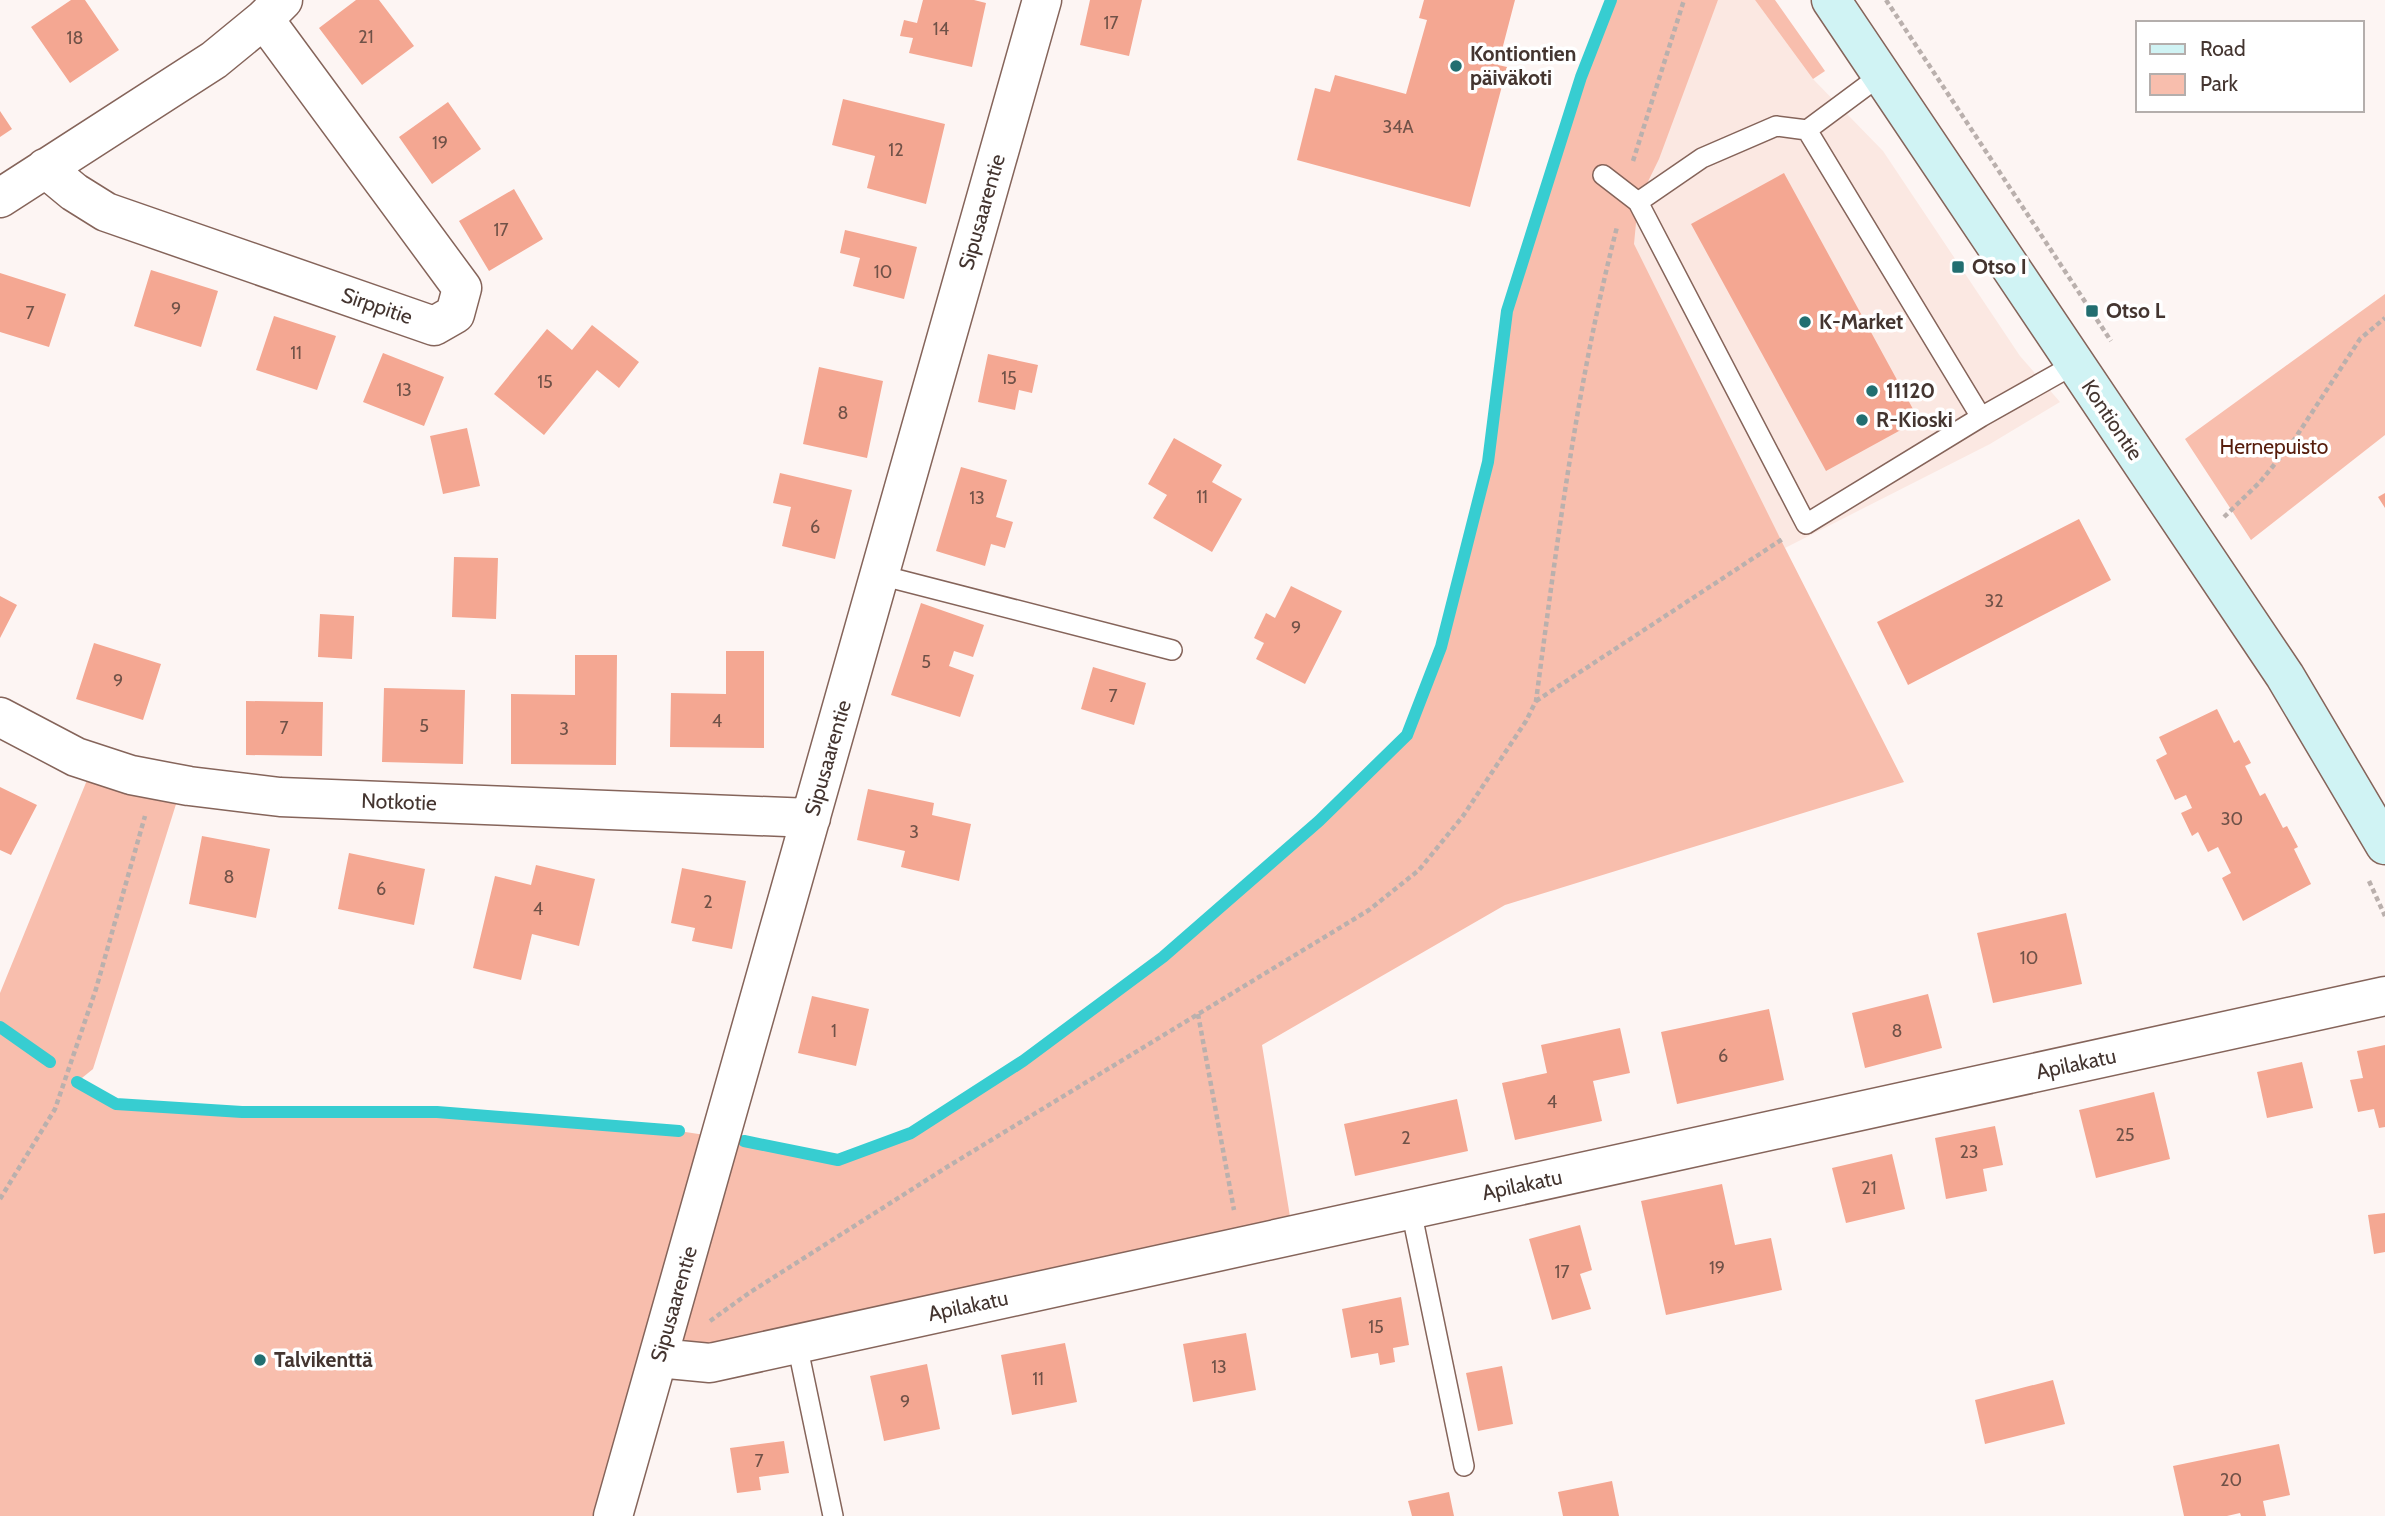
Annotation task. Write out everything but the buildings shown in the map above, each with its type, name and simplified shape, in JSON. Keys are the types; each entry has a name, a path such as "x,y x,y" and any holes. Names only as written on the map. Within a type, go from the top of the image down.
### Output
{"street":[{"name":"Sipusaarentie","path":"613,1516 1042,0"},
{"name":"Kontiontie","path":"1831,0 2285,676 2385,845"},
{"name":"Sirppitie","path":"0,198 45,168 214,60 274,10 462,288 455,314 434,326 106,212 74,192 45,168"},
{"name":"Notkotie","path":"0,717 76,757 131,775 280,797 811,818"},
{"name":"Apilakatu","path":"658,1358 710,1363 2385,996"}],"lane":[{"path":"1632,197 1702,158 1776,126 1807,130 1881,75"},
{"path":"1807,130 1982,417"},
{"path":"1603,175 1632,197 1806,523 2075,363"},
{"path":"880,575 1172,650"},
{"path":"1411,1210 1464,1466"},
{"path":"797,1344 834,1516"}],"path":[{"path":"658,1358 749,1293 947,1167 1369,910 1419,870 1463,816 1536,701 1578,413 1602,283 1632,197 1684,0"},
{"path":"2196,542 2260,482 2292,443 2360,339 2385,318"},
{"path":"1536,701 1806,523"},
{"path":"0,1199 55,1109 96,989 156,780"},
{"path":"1198,1014 1241,1247"}],"shaded area":[{"path":"1718,0 1755,0 1813,79 1883,151 2020,356 2060,402 1990,444 1785,548 1622,237"}],"green space":[{"path":"1611,0 1718,0 1659,159 1638,202 1634,244 1904,782 1505,905 1262,1045 1293,1235 658,1358 613,1516 0,1516 0,993 94,763 182,785 93,1069 77,1082 116,1104 242,1112 437,1112 679,1131 838,1160 911,1133 1023,1061 1163,957 1319,821 1407,735 1441,647 1488,462 1507,311 1581,77"},
{"path":"1755,0 1775,0 1825,71 1813,79"},
{"name":"Hernepuisto","path":"2385,294 2385,435 2251,540 2185,439"}],"waterway":[{"path":"744,1141 838,1160 911,1133 1023,1061 1163,957 1319,821 1407,735 1441,647 1488,462 1507,311 1581,77 1611,0"},
{"path":"0,1027 50,1062"},
{"path":"77,1082 116,1104 242,1112 437,1112 679,1131"}],"place":[{"name":"Kontiontien päiväkoti","path":"1456,66"},
{"name":"Otso I","path":"1958,267"},
{"name":"Otso L","path":"2092,311"},
{"name":"K-Market","path":"1805,322"},
{"name":"11120","path":"1872,391"},
{"name":"R-Kioski","path":"1862,420"},
{"name":"Talvikenttä","path":"260,1360"}]}
